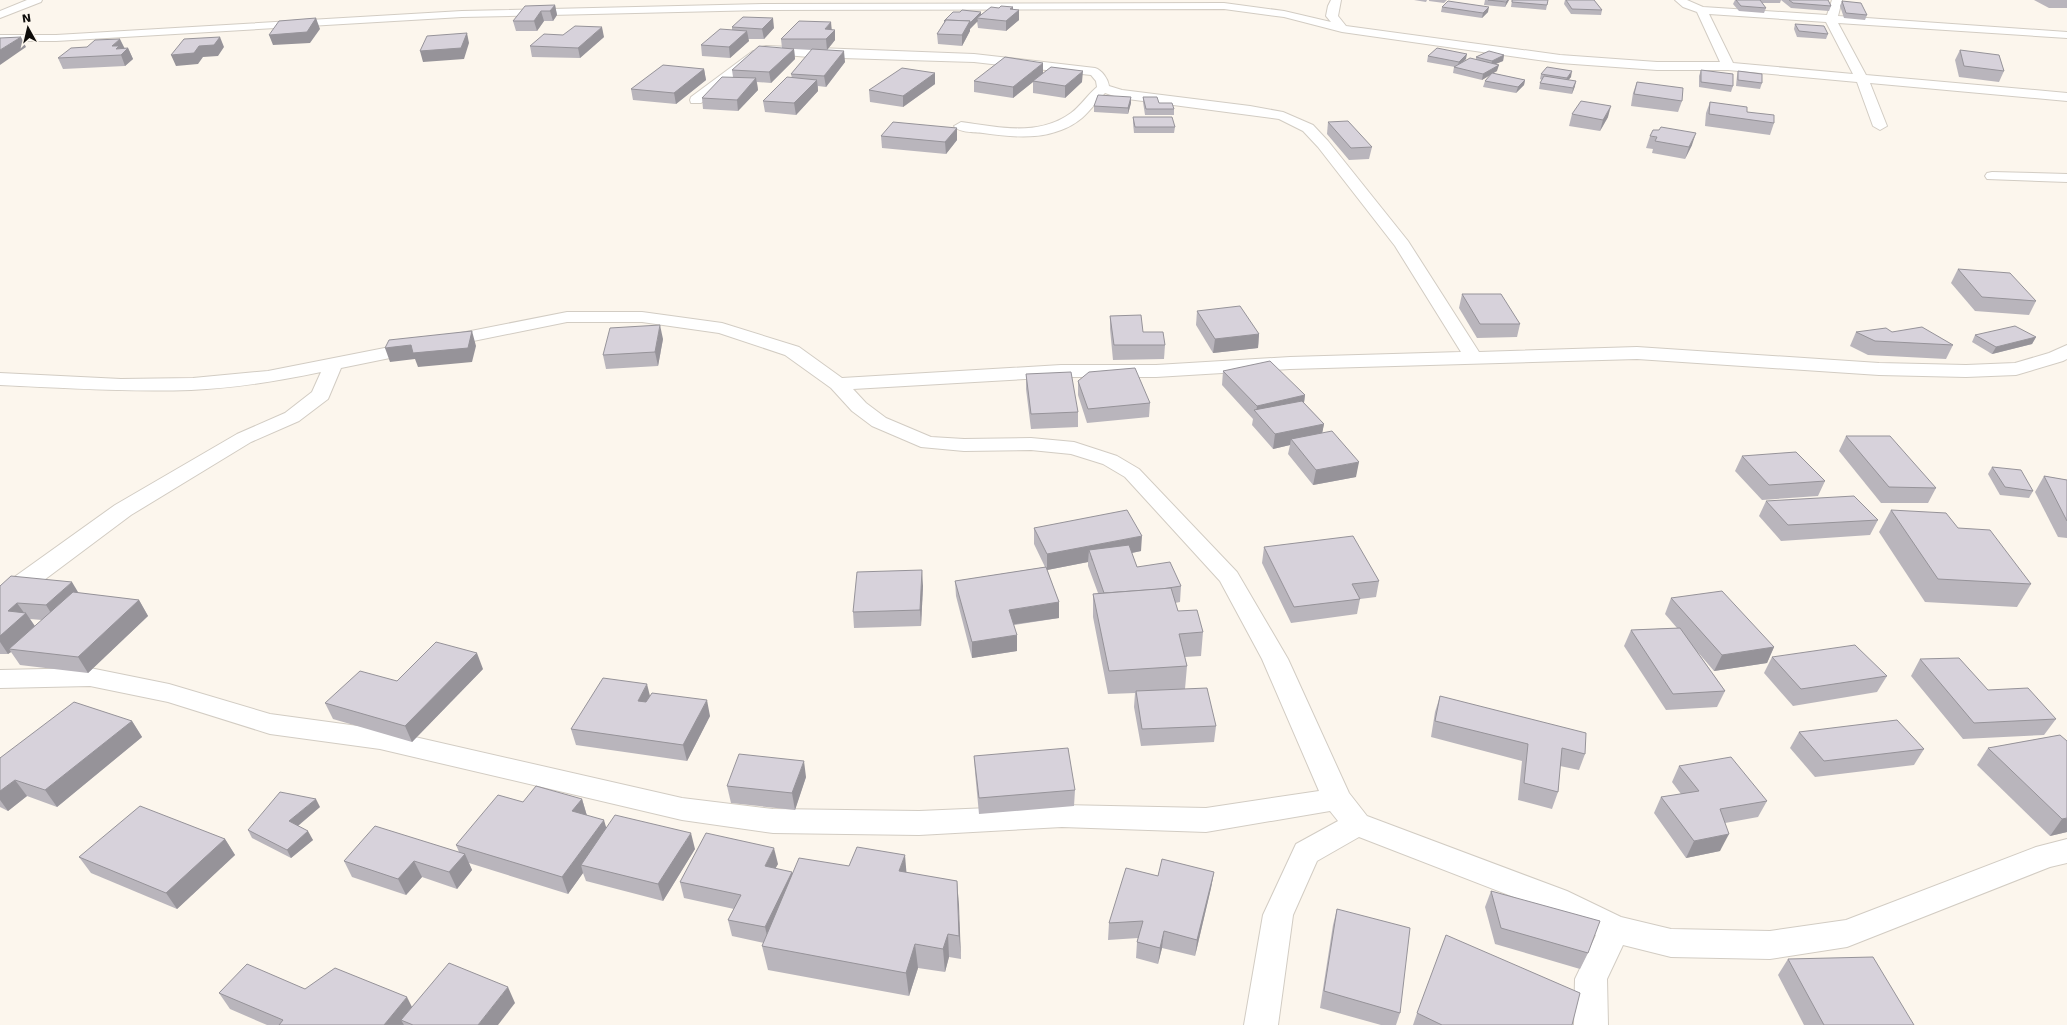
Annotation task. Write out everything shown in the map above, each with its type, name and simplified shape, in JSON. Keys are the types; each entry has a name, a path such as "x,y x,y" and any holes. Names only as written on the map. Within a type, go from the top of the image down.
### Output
{"street":[{"path":"0,15 37,0"},
{"path":"574,12 587,0"},
{"path":"1336,0 1333,6 1332,16 1342,29"},
{"path":"1680,0 1687,5 1702,10 2067,35"},
{"path":"1837,0 1831,20 1862,79 1880,126"},
{"path":"0,38 79,37 462,14 1027,4 1224,6 1262,10 1324,23 1342,29 1567,59 1657,66 1728,66 2067,97"},
{"path":"804,21 818,7"},
{"path":"1702,10 1728,66"},
{"path":"696,100 763,50 782,38"},
{"path":"763,50 809,53 974,58 1030,63 1094,72 1102,80 1102,88 1089,100 1077,115 1056,128 1023,134 961,126"},
{"path":"1102,88 1120,94 1145,98 1243,109 1283,116 1308,128 1323,144 1402,244 1474,358"},
{"path":"1992,176 2067,178"},
{"path":"0,379 121,385 193,384 268,377 333,365 485,332 567,317 642,317 722,328 792,351 838,384 859,407 879,422 928,443 964,445 1031,444 1074,448 1110,460 1132,473 1229,577 1275,659 1337,799 1357,824 1556,900 1615,929 1671,943 1770,945 1847,933 2046,856 2067,851"},
{"path":"838,384 1061,371 1156,371 1290,363 1636,353 1880,369 1966,371 2016,369 2056,357 2067,351"},
{"path":"0,601 14,588 123,510 244,438 292,417 321,395 333,365"},
{"path":"0,679 90,677 169,693 270,724 380,739 682,809 773,821 919,823 1062,816 1206,820 1337,799"},
{"path":"1261,1025 1278,915 1306,853 1357,824"},
{"path":"1591,1025 1591,979 1615,929"}],"building":[{"path":"1488,0 1508,0 1506,2"},
{"path":"1512,0 1548,0 1547,5 1512,2"},
{"path":"1566,0 1594,0 1602,10 1572,9"},
{"path":"1736,0 1760,0 1766,8 1741,6"},
{"path":"1789,0 1828,0 1831,6 1793,3"},
{"path":"1448,1 1489,7 1483,13 1442,7"},
{"path":"1842,1 1861,3 1867,15 1846,13"},
{"path":"555,5 550,11 541,11 534,21 513,21 525,6"},
{"path":"1001,6 1013,7 1010,9 1019,10 1006,21 977,18 991,7 999,8"},
{"path":"962,10 981,12 970,23 970,21 944,21 953,12 960,12"},
{"path":"743,17 773,18 762,29 732,27"},
{"path":"316,18 307,32 269,35 279,21"},
{"path":"946,20 970,21 962,35 937,34"},
{"path":"799,21 831,22 825,29 835,30 826,39 781,39"},
{"path":"1795,24 1824,26 1828,34 1799,31"},
{"path":"575,26 602,27 578,48 530,46 544,34 563,35"},
{"path":"720,29 747,31 729,47 701,45"},
{"path":"467,33 461,48 420,51 427,36"},
{"path":"21,37 0,50 0,38"},
{"path":"220,37 214,45 199,46 194,53 171,55 184,39"},
{"path":"120,39 112,46 119,46 116,49 128,48 121,55 58,58 71,48 87,47 95,40"},
{"path":"759,46 794,49 769,72 732,70"},
{"path":"1437,48 1467,54 1459,62 1428,56"},
{"path":"812,49 844,51 824,76 791,74"},
{"path":"1960,50 1999,55 2004,71 1964,66"},
{"path":"1489,51 1504,55 1492,61 1476,57"},
{"path":"1005,57 1043,63 1013,87 974,81"},
{"path":"1470,58 1499,65 1483,74 1454,67"},
{"path":"663,65 704,69 674,93 631,89"},
{"path":"1051,67 1083,71 1065,86 1033,81"},
{"path":"1547,67 1572,71 1567,78 1541,74"},
{"path":"902,68 935,73 903,96 869,90"},
{"path":"1701,70 1733,74 1733,86 1701,82"},
{"path":"1738,71 1762,74 1762,83 1738,80"},
{"path":"1492,73 1525,80 1518,87 1485,81"},
{"path":"1544,76 1576,81 1573,88 1540,83"},
{"path":"722,77 756,78 737,100 702,98"},
{"path":"787,77 817,80 794,103 763,101"},
{"path":"1637,82 1683,88 1682,101 1634,94"},
{"path":"1098,95 1131,97 1128,108 1094,106"},
{"path":"1143,97 1157,97 1159,103 1172,103 1174,109 1146,109"},
{"path":"1581,101 1611,106 1603,120 1572,114"},
{"path":"1710,102 1747,107 1747,112 1774,115 1774,123 1709,114"},
{"path":"1133,117 1172,117 1175,127 1135,127"},
{"path":"1348,121 1372,147 1351,148 1328,122"},
{"path":"893,122 957,128 945,142 881,136"},
{"path":"1661,127 1696,133 1689,147 1655,141 1657,137 1650,136 1653,130 1659,130"},
{"path":"1958,269 2010,273 2036,301 1982,297"},
{"path":"1462,294 1501,294 1520,324 1480,324"},
{"path":"1240,306 1259,334 1215,339 1197,311"},
{"path":"1141,315 1143,332 1163,332 1165,345 1114,345 1110,316"},
{"path":"660,325 655,352 603,355 610,328"},
{"path":"2015,326 2036,337 1996,347 1975,335"},
{"path":"1922,327 1953,345 1875,341 1856,332 1886,328 1892,332"},
{"path":"472,331 468,348 413,353 411,345 385,348 389,340"},
{"path":"1270,361 1305,395 1257,406 1223,371"},
{"path":"1135,368 1150,403 1088,409 1078,381 1089,372"},
{"path":"1071,372 1078,412 1031,414 1026,374"},
{"path":"1302,401 1324,424 1275,434 1254,410"},
{"path":"1332,431 1359,462 1316,470 1291,439"},
{"path":"1846,436 1890,436 1936,488 1889,487"},
{"path":"1796,452 1825,481 1769,485 1742,456"},
{"path":"1992,467 2021,470 2033,491 2005,487"},
{"path":"2044,476 2067,480 2067,521"},
{"path":"1854,496 1878,520 1788,525 1766,501"},
{"path":"1127,510 1142,536 1047,554 1034,528"},
{"path":"1891,510 1946,513 1958,528 1990,530 2031,584 1938,579"},
{"path":"1353,536 1379,581 1352,584 1360,599 1294,607 1264,547"},
{"path":"1129,545 1137,567 1170,562 1181,586 1162,589 1104,593 1089,550"},
{"path":"1046,567 1059,602 1009,610 1017,635 972,642 955,581"},
{"path":"922,570 920,610 853,612 857,572"},
{"path":"11,576 72,582 46,605 17,603 8,611 26,613 0,636 0,586"},
{"path":"1171,588 1178,611 1197,610 1203,632 1179,634 1187,666 1109,671 1093,594"},
{"path":"1722,591 1774,647 1722,655 1671,598"},
{"path":"73,592 139,600 78,657 9,649"},
{"path":"1680,628 1725,691 1673,694 1631,630"},
{"path":"436,642 477,653 405,726 325,703 360,671 397,681"},
{"path":"1855,645 1887,676 1801,689 1772,657"},
{"path":"1959,658 1988,690 2028,688 2056,719 1974,723 1920,659"},
{"path":"603,678 647,684 638,701 646,702 652,693 707,700 683,745 571,729"},
{"path":"1207,688 1216,726 1142,729 1136,691"},
{"path":"1440,696 1586,733 1585,754 1562,748 1558,792 1524,783 1528,744 1435,721"},
{"path":"74,702 132,721 45,790 15,780 0,791 0,758"},
{"path":"1897,720 1924,749 1824,761 1799,732"},
{"path":"2060,735 2067,741 2067,818 2062,819 1988,748"},
{"path":"1068,748 1075,790 979,798 974,756"},
{"path":"739,754 804,761 792,793 727,786"},
{"path":"1731,757 1767,801 1720,809 1729,834 1694,841 1661,797 1699,791 1679,766"},
{"path":"536,786 582,799 572,811 604,820 562,877 456,845 498,795 523,802"},
{"path":"280,792 316,799 289,821 308,831 287,850 248,830"},
{"path":"140,806 225,839 166,893 79,857"},
{"path":"615,815 691,833 658,884 581,865"},
{"path":"375,826 465,854 449,872 414,861 398,879 344,861"},
{"path":"706,833 774,848 765,866 792,872 765,927 728,920 741,895 680,882"},
{"path":"857,847 905,855 899,871 957,881 959,936 948,934 943,949 915,944 906,973 762,946 799,858 849,866"},
{"path":"1162,859 1214,872 1197,940 1164,931 1160,948 1137,942 1143,921 1109,923 1126,868 1158,876"},
{"path":"1491,891 1600,921 1588,953 1501,928"},
{"path":"1337,909 1410,928 1400,1013 1324,991"},
{"path":"1446,935 1580,993 1572,1025 1442,1025 1417,1013"},
{"path":"1873,957 1914,1025 1824,1025 1788,959"},
{"path":"449,963 508,987 478,1025 413,1025 401,1020"},
{"path":"247,964 305,989 335,968 407,997 384,1025 279,1025 283,1020 219,993"}]}
